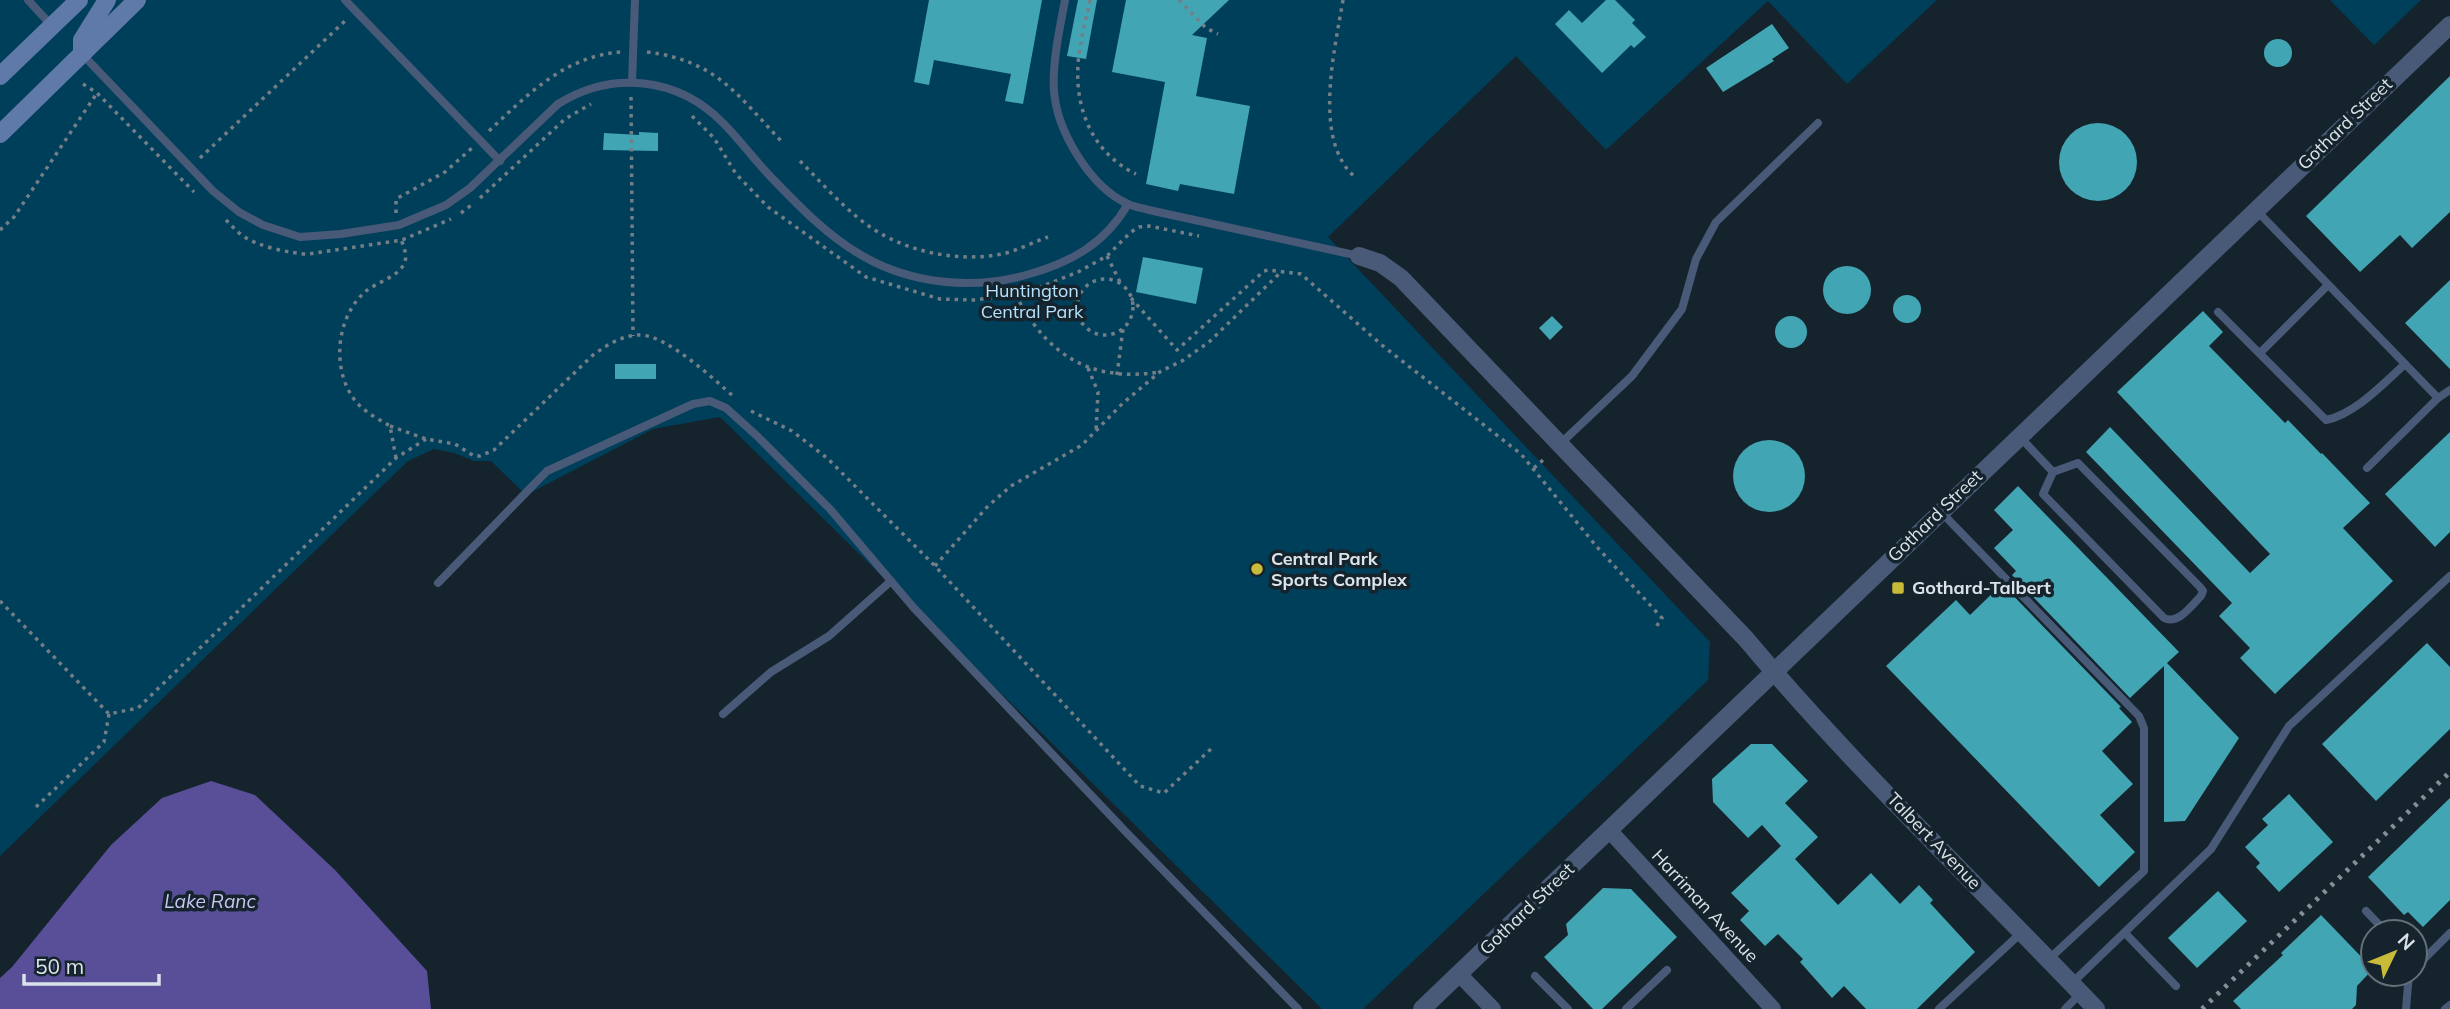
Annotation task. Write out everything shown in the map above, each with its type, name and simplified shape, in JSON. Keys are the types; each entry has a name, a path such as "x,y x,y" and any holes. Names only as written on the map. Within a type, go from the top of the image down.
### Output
{"main road":[{"path":"0,76 79,0"},
{"path":"82,54 82,40 107,0"},
{"path":"0,134 137,0"}],"street":[{"name":"Gothard Street","path":"1422,1009 2450,24"},
{"name":"Talbert Avenue","path":"1359,256 1380,263 1401,278 2096,1009"},
{"name":"Harriman Avenue","path":"1609,830 1773,1009"},
{"path":"1459,974 1493,1009"}],"lane":[{"path":"29,0 52,26"},
{"path":"345,0 500,161"},
{"path":"632,82 635,0"},
{"path":"1065,0 1058,35 1054,90 1061,123 1074,150 1091,174 1110,192 1128,204 1359,256"},
{"path":"82,54 213,191 239,212 262,225 300,237 399,226 446,205 500,161 558,104 574,94 610,83 632,82 661,86 693,100 722,121 815,221 861,256 905,275 958,284 1008,280 1042,271 1070,259 1098,241 1110,231 1128,204"},
{"path":"1559,445 1632,376 1682,309 1696,259 1716,222 1818,123"},
{"path":"2256,210 2438,398"},
{"path":"2260,353 2328,285"},
{"path":"2218,312 2326,419 2341,417 2405,364"},
{"path":"2367,468 2438,398 2450,390"},
{"path":"438,583 547,471 693,404 710,401 726,408 830,509 891,581 1116,823 1298,1009"},
{"path":"2019,436 2053,471"},
{"path":"2078,463 2200,587 2203,592 2201,596 2176,620 2164,618 2043,494 2053,471 2078,463"},
{"path":"1940,511 2139,716 2144,728 2144,872 2048,960"},
{"path":"2064,1009 2076,988 2125,933 2211,849 2288,726 2450,576"},
{"path":"723,714 771,672 829,636 891,581"},
{"path":"2366,911 2373,918"},
{"path":"1939,1009 2022,932"},
{"path":"2125,933 2176,986"},
{"path":"2429,953 2450,933"},
{"path":"1626,1009 1667,970"},
{"path":"1535,976 1567,1009"},
{"path":"2406,1009 2407,988"},
{"path":"2445,1009 2450,1005"}],"path":[{"path":"1090,0 1078,65 1084,117 1093,136 1108,156 1119,166 1136,174"},
{"path":"1179,0 1206,28 1218,34"},
{"path":"1343,0 1328,106 1335,147 1354,177"},
{"path":"198,160 347,19"},
{"path":"489,131 552,75 578,61 602,53 621,52"},
{"path":"647,52 670,55 698,65 723,81 784,144"},
{"path":"83,84 97,93 195,193"},
{"path":"0,230 14,216 97,93"},
{"path":"624,97 642,97"},
{"path":"631,97 633,336"},
{"path":"223,218 244,237 297,254 401,238 441,225 466,209 494,188 565,119 598,102"},
{"path":"688,113 714,138 736,174 768,207 866,277 940,299 973,300 1015,295 1078,272 1107,256 1139,227 1149,226 1202,237"},
{"path":"396,213 396,199 445,172 472,148"},
{"path":"800,160 864,223 894,240 925,252 964,257 1003,254 1048,237"},
{"path":"396,458 390,426 358,405 349,391 342,373 339,351 350,311 362,294 402,268 407,257 401,238"},
{"path":"1107,256 1131,298 1177,350 1265,271 1301,274 1383,346 1521,454 1597,548 1662,618 1656,626"},
{"path":"1212,748 1164,793 1140,786 936,566 988,506 1011,486 1082,445 1123,403 1161,371 1182,361 1209,342 1281,272"},
{"path":"1121,284 1103,279 1089,284 1079,295 1077,311 1083,326 1096,335 1110,335 1123,329"},
{"path":"1015,295 1033,323 1050,342 1088,368 1117,375 1161,371"},
{"path":"1117,375 1123,329 1132,316 1131,298"},
{"path":"1088,368 1098,392 1096,433"},
{"path":"109,715 138,708 396,458 426,439"},
{"path":"1534,468 1543,460"},
{"path":"0,601 109,715"},
{"path":"36,807 104,742 109,715"}],"green space":[{"name":"Huntington Central Park","path":"0,0 1937,0 1847,84 1768,1 1606,150 1516,56 1328,237 1710,642 1708,680 1363,1009 1322,1009 720,417 653,429 526,495 491,461 474,461 434,449 408,461 0,856"},
{"path":"2330,0 2421,0 2374,45"}],"water":[{"name":"Lake Ranc","path":"211,781 255,795 335,870 427,971 431,1009 0,1009 0,978 12,967 111,845 162,798"}],"building":[{"path":"929,0 1042,0 1023,104 1005,101 1011,74 934,60 929,85 914,82"},
{"path":"1078,0 1097,0 1086,59 1067,56"},
{"path":"1126,0 1229,0 1192,35 1207,38 1196,96 1250,106 1234,194 1180,184 1178,191 1146,184 1165,82 1112,72"},
{"path":"1606,0 1615,0 1635,20 1632,23 1646,37 1634,48 1631,45 1602,73 1555,24 1569,10 1582,23"},
{"path":"1772,24 1789,48 1772,59 1774,61 1723,92 1706,68"},
{"path":"2278,39 2288,43 2292,53 2288,63 2278,67 2268,63 2264,53 2268,43"},
{"path":"2450,76 2450,212 2412,248 2400,235 2360,272 2306,216"},
{"path":"2098,123 2113,126 2130,140 2137,162 2134,177 2120,194 2098,201 2083,198 2066,184 2059,162 2062,147 2076,130"},
{"path":"639,132 658,133 658,151 603,150 604,133 639,135"},
{"path":"1143,257 1203,268 1196,304 1136,292"},
{"path":"1847,266 1856,267 1864,273 1870,281 1870,299 1864,307 1856,313 1847,314 1838,313 1830,307 1824,299 1823,290 1824,281 1830,273 1838,267"},
{"path":"2450,280 2450,369 2405,323"},
{"path":"1907,295 1917,299 1921,309 1917,319 1907,323 1897,319 1893,309 1897,299"},
{"path":"2203,311 2223,332 2209,346 2285,423 2288,420 2322,453 2370,503 2343,528 2393,581 2275,694 2240,658 2250,648 2219,616 2232,603 2086,452 2110,427 2250,573 2270,554 2117,392"},
{"path":"1552,316 1563,327 1550,340 1539,328"},
{"path":"1791,316 1802,321 1807,332 1802,343 1791,348 1780,343 1775,332 1780,321"},
{"path":"615,364 656,364 656,379 615,379"},
{"path":"2450,432 2450,532 2435,547 2385,494"},
{"path":"1769,440 1783,443 1795,450 1802,462 1805,476 1802,490 1795,502 1783,509 1769,512 1755,509 1743,502 1736,490 1733,476 1736,462 1743,450 1755,443"},
{"path":"2018,486 2179,652 2167,663 2239,738 2185,821 2164,822 2164,666 2130,698 2012,575 2016,571 1994,548 2013,530 1994,510"},
{"path":"2002,584 2121,707 2119,708 2132,722 2102,751 2133,784 2100,815 2135,852 2099,887 1886,666 1956,600 1970,615"},
{"path":"2427,643 2450,667 2450,729 2376,801 2322,744"},
{"path":"1751,744 1772,744 1808,781 1785,803 1818,837 1795,859 1838,905 1871,873 1900,904 1919,885 1933,900 1930,903 1975,952 1917,1009 1866,1009 1844,986 1832,998 1800,962 1803,959 1778,934 1765,946 1740,920 1749,911 1731,893 1781,846 1762,825 1748,838 1713,802 1712,779"},
{"path":"2289,794 2333,842 2279,892 2256,867 2260,863 2245,847 2268,825 2262,819"},
{"path":"2450,798 2450,900 2429,921 2429,918 2414,918 2408,912 2404,915 2368,877"},
{"path":"1603,888 1631,889 1677,937 1602,1009 1593,1009 1544,957 1568,935 1566,924"},
{"path":"2218,891 2247,921 2197,968 2168,938"},
{"path":"2321,915 2359,954 2356,1005 2352,1009 2241,1009 2233,1001 2283,955 2281,953"}],"railway":[{"path":"2202,1009 2450,772"}],"place":[{"name":"Central Park Sports Complex","path":"1257,569"},
{"name":"Gothard-Talbert","path":"1898,588"}]}
